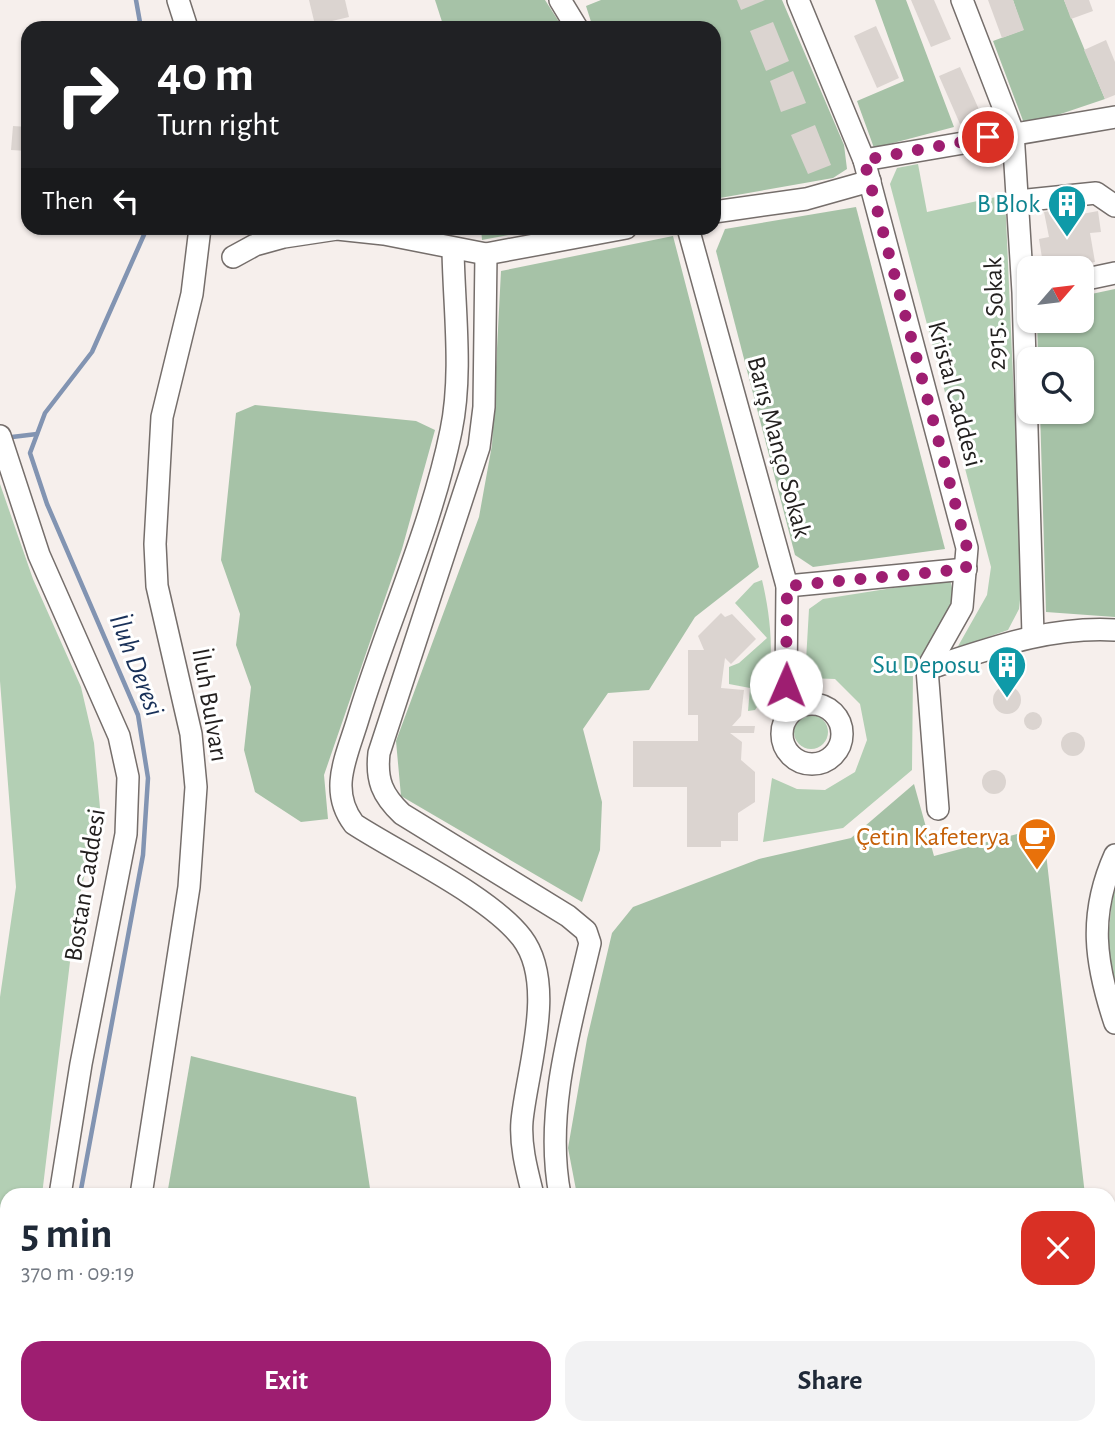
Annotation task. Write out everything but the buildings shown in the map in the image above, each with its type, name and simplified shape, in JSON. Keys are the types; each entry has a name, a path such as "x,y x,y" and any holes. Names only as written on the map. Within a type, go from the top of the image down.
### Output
{"street":[{"path":"178,0 185,21"},
{"name":"Kristal Caddesi","path":"798,0 864,160 967,548 961,607 927,669"},
{"name":"2915. Sokak","path":"962,0 1013,132 1023,256"},
{"path":"566,2 574,21"},
{"path":"864,160 1013,132 1115,117"},
{"path":"721,211 806,199 870,181"},
{"path":"1018,201 1096,193 1115,206"},
{"name":"İluh Bulvarı","path":"142,1188 189,887 196,787 191,734 157,586 155,544 162,417 192,294 199,235"},
{"path":"233,257 255,245 297,235"},
{"path":"388,235 453,250 495,252 588,235"},
{"name":"Barış Manço Sokak","path":"690,235 787,586 783,726"},
{"path":"453,250 456,379 451,429 425,520 366,694 339,790 345,813 354,824 487,907 514,930 529,950 538,987 537,1016 522,1136 532,1188"},
{"path":"495,252 479,447 379,752 378,779 388,801 402,814 568,916 586,931 590,943 570,1030 554,1124 554,1162 559,1188"},
{"path":"1094,277 1115,273"},
{"name":"2915. Sokak","path":"1027,333 1033,635"},
{"name":"Bostan Caddesi","path":"0,436 39,555 119,736 128,777 127,834 80,1064 61,1188"},
{"path":"787,586 966,569"},
{"path":"938,809 927,669 1033,635 1077,630 1115,630"},
{"path":"786,685 813,704 831,710 841,725 841,744 830,759 820,763 800,762 785,747 783,726 794,709 813,704"},
{"path":"1115,855 1100,898 1096,941 1101,982 1115,1023"}],"green space":[{"path":"435,0 545,0 558,21 442,21"},
{"path":"601,0 782,0 844,145 847,169 833,178 721,198 721,21 591,21 586,6"},
{"path":"875,0 906,0 954,127 874,148 857,101 904,81"},
{"path":"1013,0 1064,0 1105,99 1025,126 993,41 1023,30"},
{"path":"918,164 927,212 1005,195 1022,582 1019,609 1008,630 957,648 987,595 991,567 890,184 897,168"},
{"path":"856,207 945,549 813,567 795,555 716,251 725,229"},
{"path":"482,235 509,235 482,240"},
{"path":"673,236 759,567 695,617 649,690 608,693 583,729 602,802 600,850 582,902 401,796 396,741 479,517 492,445 501,271"},
{"path":"1115,289 1115,617 1046,612 1040,424 1094,424 1094,347 1038,347 1037,333 1094,333 1094,293"},
{"path":"255,405 416,421 435,430 402,549 324,775 328,819 301,822 255,792 244,750 251,687 236,645 240,614 221,560 236,413"},
{"path":"0,484 33,579 81,687 94,743 100,808 76,912 43,1188 0,1188 0,997 16,887 0,681"},
{"path":"950,579 954,597 936,635 913,671 912,770 843,828 763,842 772,778 797,789 825,790 855,772 867,740 860,704 835,679 805,678 809,609 823,599"},
{"path":"762,580 770,629 770,665 763,697 755,710 748,711 750,688 729,684 729,667 739,663 767,638 735,603 754,583"},
{"path":"811,715 823,720 828,732 823,744 811,749 799,744 794,732 799,720"},
{"path":"914,784 934,856 1043,827 1084,1188 576,1188 568,1148 587,1039 612,933 633,907 759,859 851,838"},
{"path":"1115,884 1115,983 1106,957"},
{"path":"191,1056 356,1097 370,1188 168,1188"}],"waterway":[{"name":"İluh Deresi","path":"136,0 140,21"},
{"name":"İluh Deresi","path":"81,1188 143,855 148,778 138,715 47,504 30,453 45,413 92,352 144,235"},
{"path":"12,437 37,434"}],"place":[{"name":"B Blok","path":"1067,238"},
{"name":"Su Deposu","path":"1007,699"},
{"name":"Çetin Kafeterya","path":"1037,871"}],"route":[{"path":"786,685 787,586 966,569 967,548 864,160 988,137"}]}
